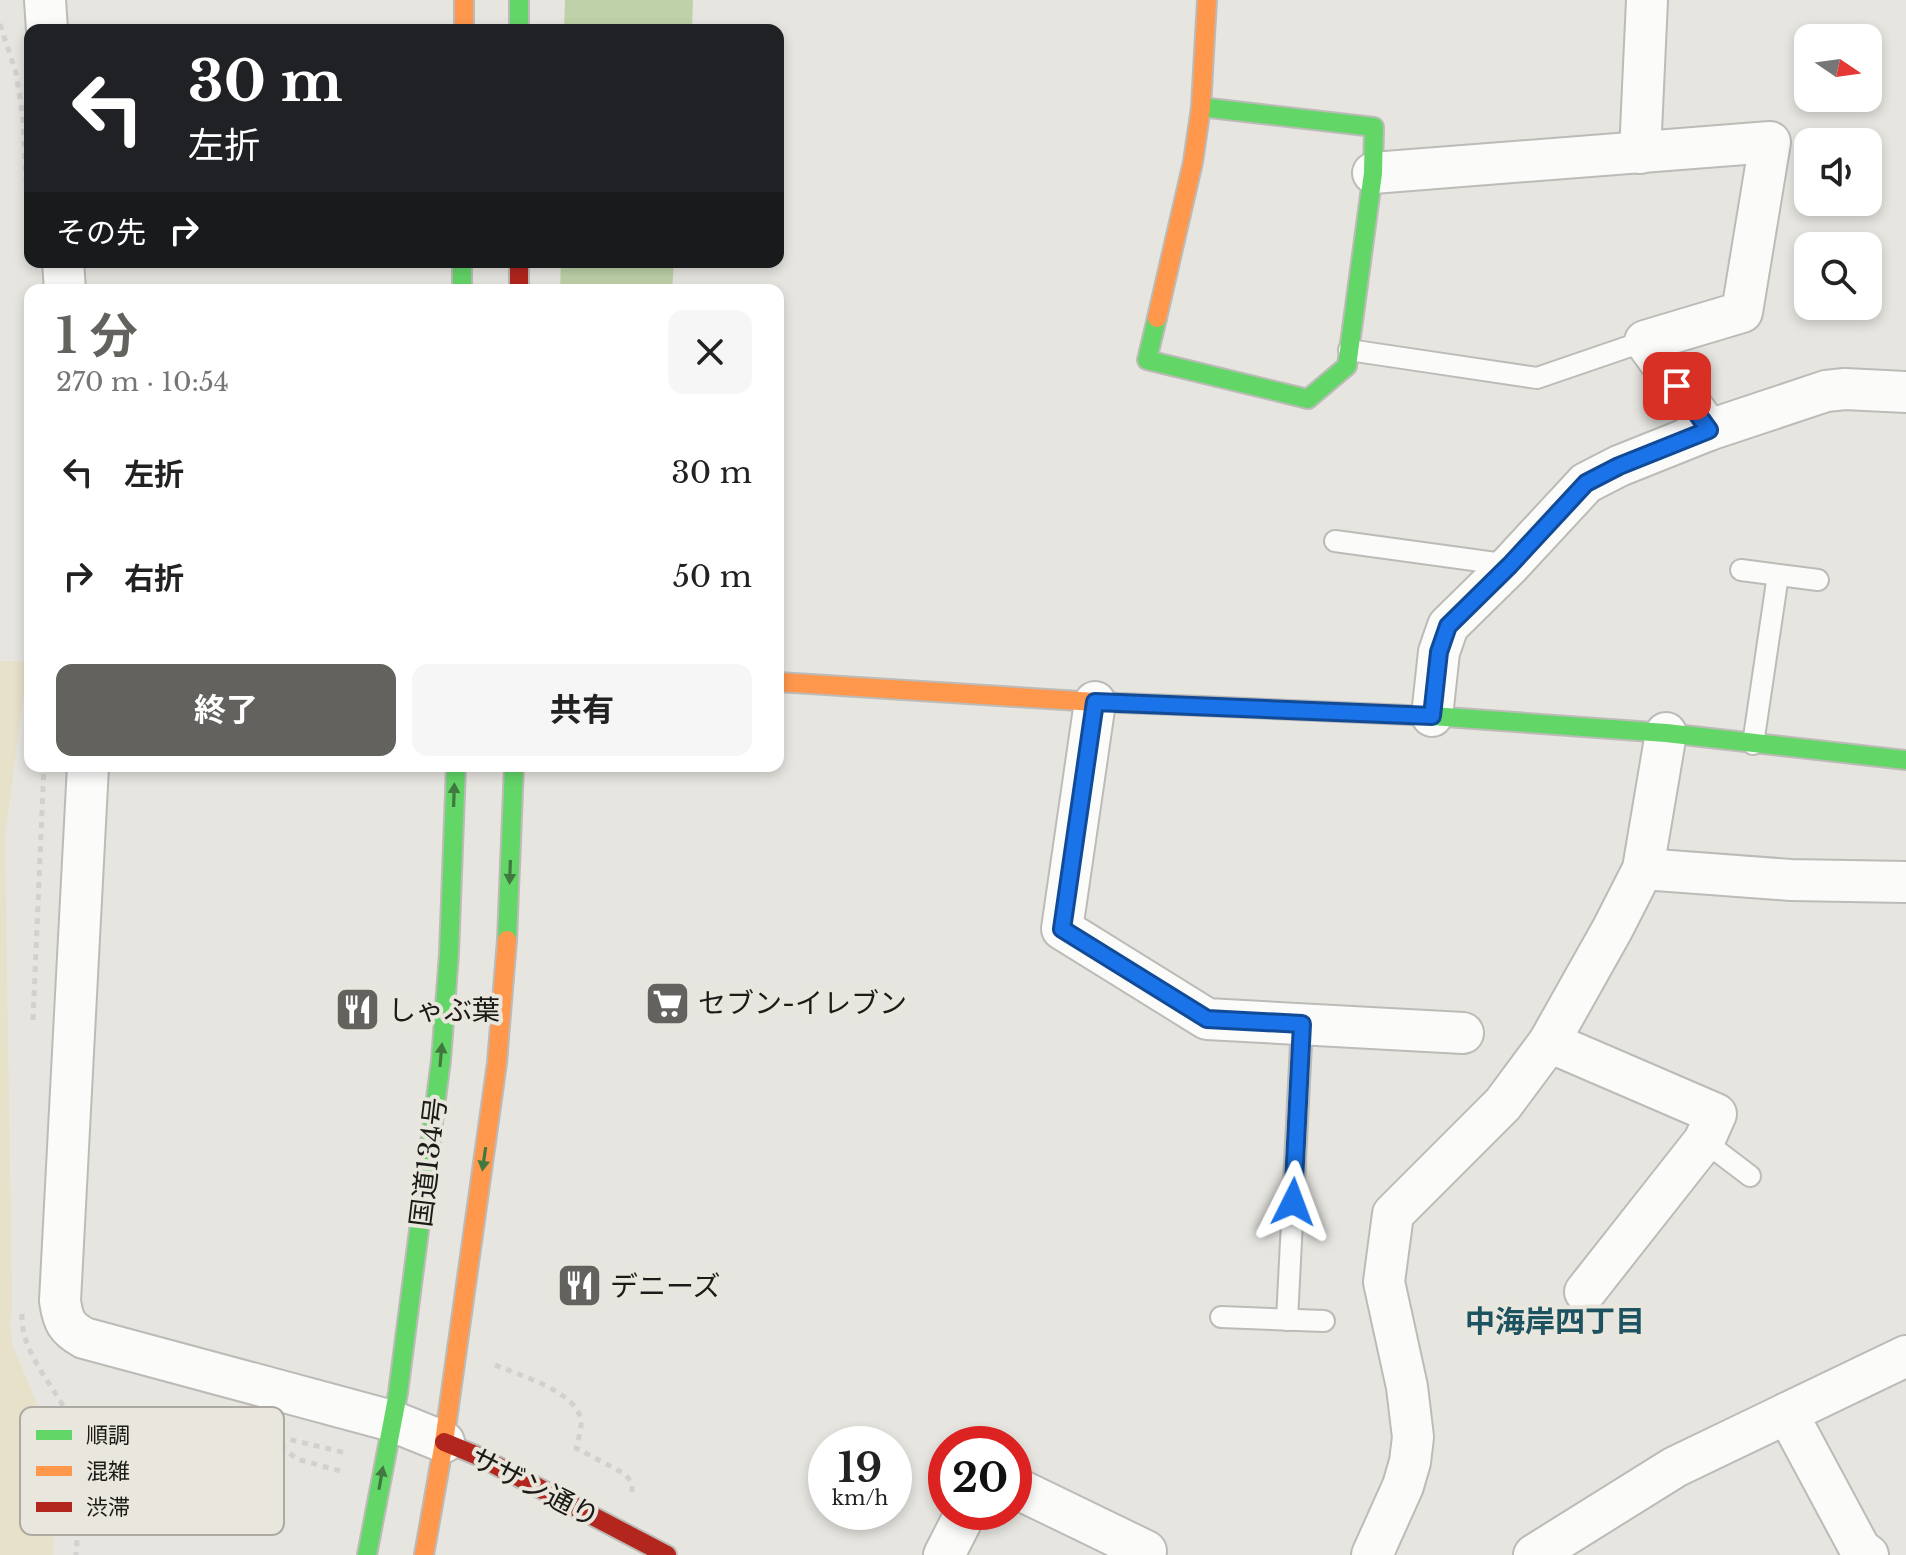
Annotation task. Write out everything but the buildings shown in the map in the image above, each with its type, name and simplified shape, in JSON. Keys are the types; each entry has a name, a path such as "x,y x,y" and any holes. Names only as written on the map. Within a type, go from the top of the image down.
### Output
{"main road":[{"path":"464,0 464,24"},
{"path":"519,0 519,24"},
{"path":"1201,107 1374,127 1373,173 1347,366 1308,399 1147,360 1193,162 1201,107 1207,0"},
{"path":"784,682 1095,702 1432,716 1666,733 1906,760"},
{"name":"国道134号","path":"367,1555 398,1393 441,1060 449,954 456,772"},
{"name":"国道134号","path":"424,1555 444,1442 497,1063 507,953 514,772"},
{"name":"サザン通り","path":"444,1442 478,1456 667,1555"}],"street":[{"path":"45,0 47,24"},
{"path":"1640,153 1647,0"},
{"path":"1373,173 1770,142 1742,312 1645,341 1709,430"},
{"path":"1432,716 1439,652 1448,626 1586,483 1619,466 1709,430 1826,391 1906,392"},
{"path":"1095,702 1062,929 1207,1019 1463,1033"},
{"path":"1372,1555 1403,1486 1413,1437 1407,1387 1384,1282 1393,1214 1503,1104 1549,1042 1643,869 1666,733"},
{"path":"88,772 60,1301 62,1316 70,1330 84,1338 392,1421 444,1442"},
{"path":"1643,869 1791,880 1906,882"},
{"path":"1549,1042 1716,1114 1704,1141 1585,1292"},
{"path":"1534,1555 1675,1467 1906,1356"},
{"path":"1787,1413 1860,1549 1868,1555"},
{"path":"1032,1496 1146,1551 1144,1555"},
{"path":"944,1555 957,1530"}],"lane":[{"path":"1349,350 1537,378 1645,341"},
{"path":"1335,541 1510,565"},
{"path":"1741,570 1818,580"},
{"path":"1753,744 1778,575"},
{"path":"1287,1320 1302,1024"},
{"path":"1704,1141 1750,1176"},
{"path":"1221,1317 1324,1321"}],"path":[{"path":"0,24 16,73 24,139"},
{"path":"490,1363 561,1393 582,1420 576,1448 625,1474 632,1483 632,1496"},
{"path":"284,1438 347,1453"},
{"path":"297,1459 348,1473"}],"green space":[{"path":"565,0 693,0 692,24 564,24"},
{"path":"561,268 674,268 672,284 560,284"}],"sand":[{"path":"0,661 24,661 24,692 5,837 10,1325 12,1344 38,1407 20,1407 20,1535 54,1535 53,1555 0,1555"}],"traffic: fast":[{"path":"519,0 519,24"},
{"path":"1157,318 1147,360 1308,399 1347,366 1373,173 1374,127 1201,107"},
{"path":"462,268 462,284"},
{"path":"1202,706 1432,716 1666,733 1906,760"},
{"path":"367,1555 398,1393 441,1060 449,954 456,772"},
{"path":"507,940 514,772"}],"traffic: slow":[{"path":"464,0 464,24"},
{"path":"1157,318 1193,162 1201,107 1207,0"},
{"path":"784,682 1202,706"},
{"path":"424,1555 444,1442 497,1063 507,940"}],"traffic: jam":[{"path":"519,268 519,284"},
{"path":"444,1442 478,1456 667,1555"}],"place":[{"name":"セブン-イレブン","path":"667,1003"},
{"name":"しゃぶ葉","path":"357,1010"},
{"name":"デニーズ","path":"579,1286"}],"district":[{"name":"中海岸四丁目","path":"1555,1322"}],"route":[{"path":"1293,1202 1302,1024 1207,1019 1062,929 1095,702 1432,716 1439,652 1448,626 1586,483 1619,466 1709,430 1677,386"}]}
